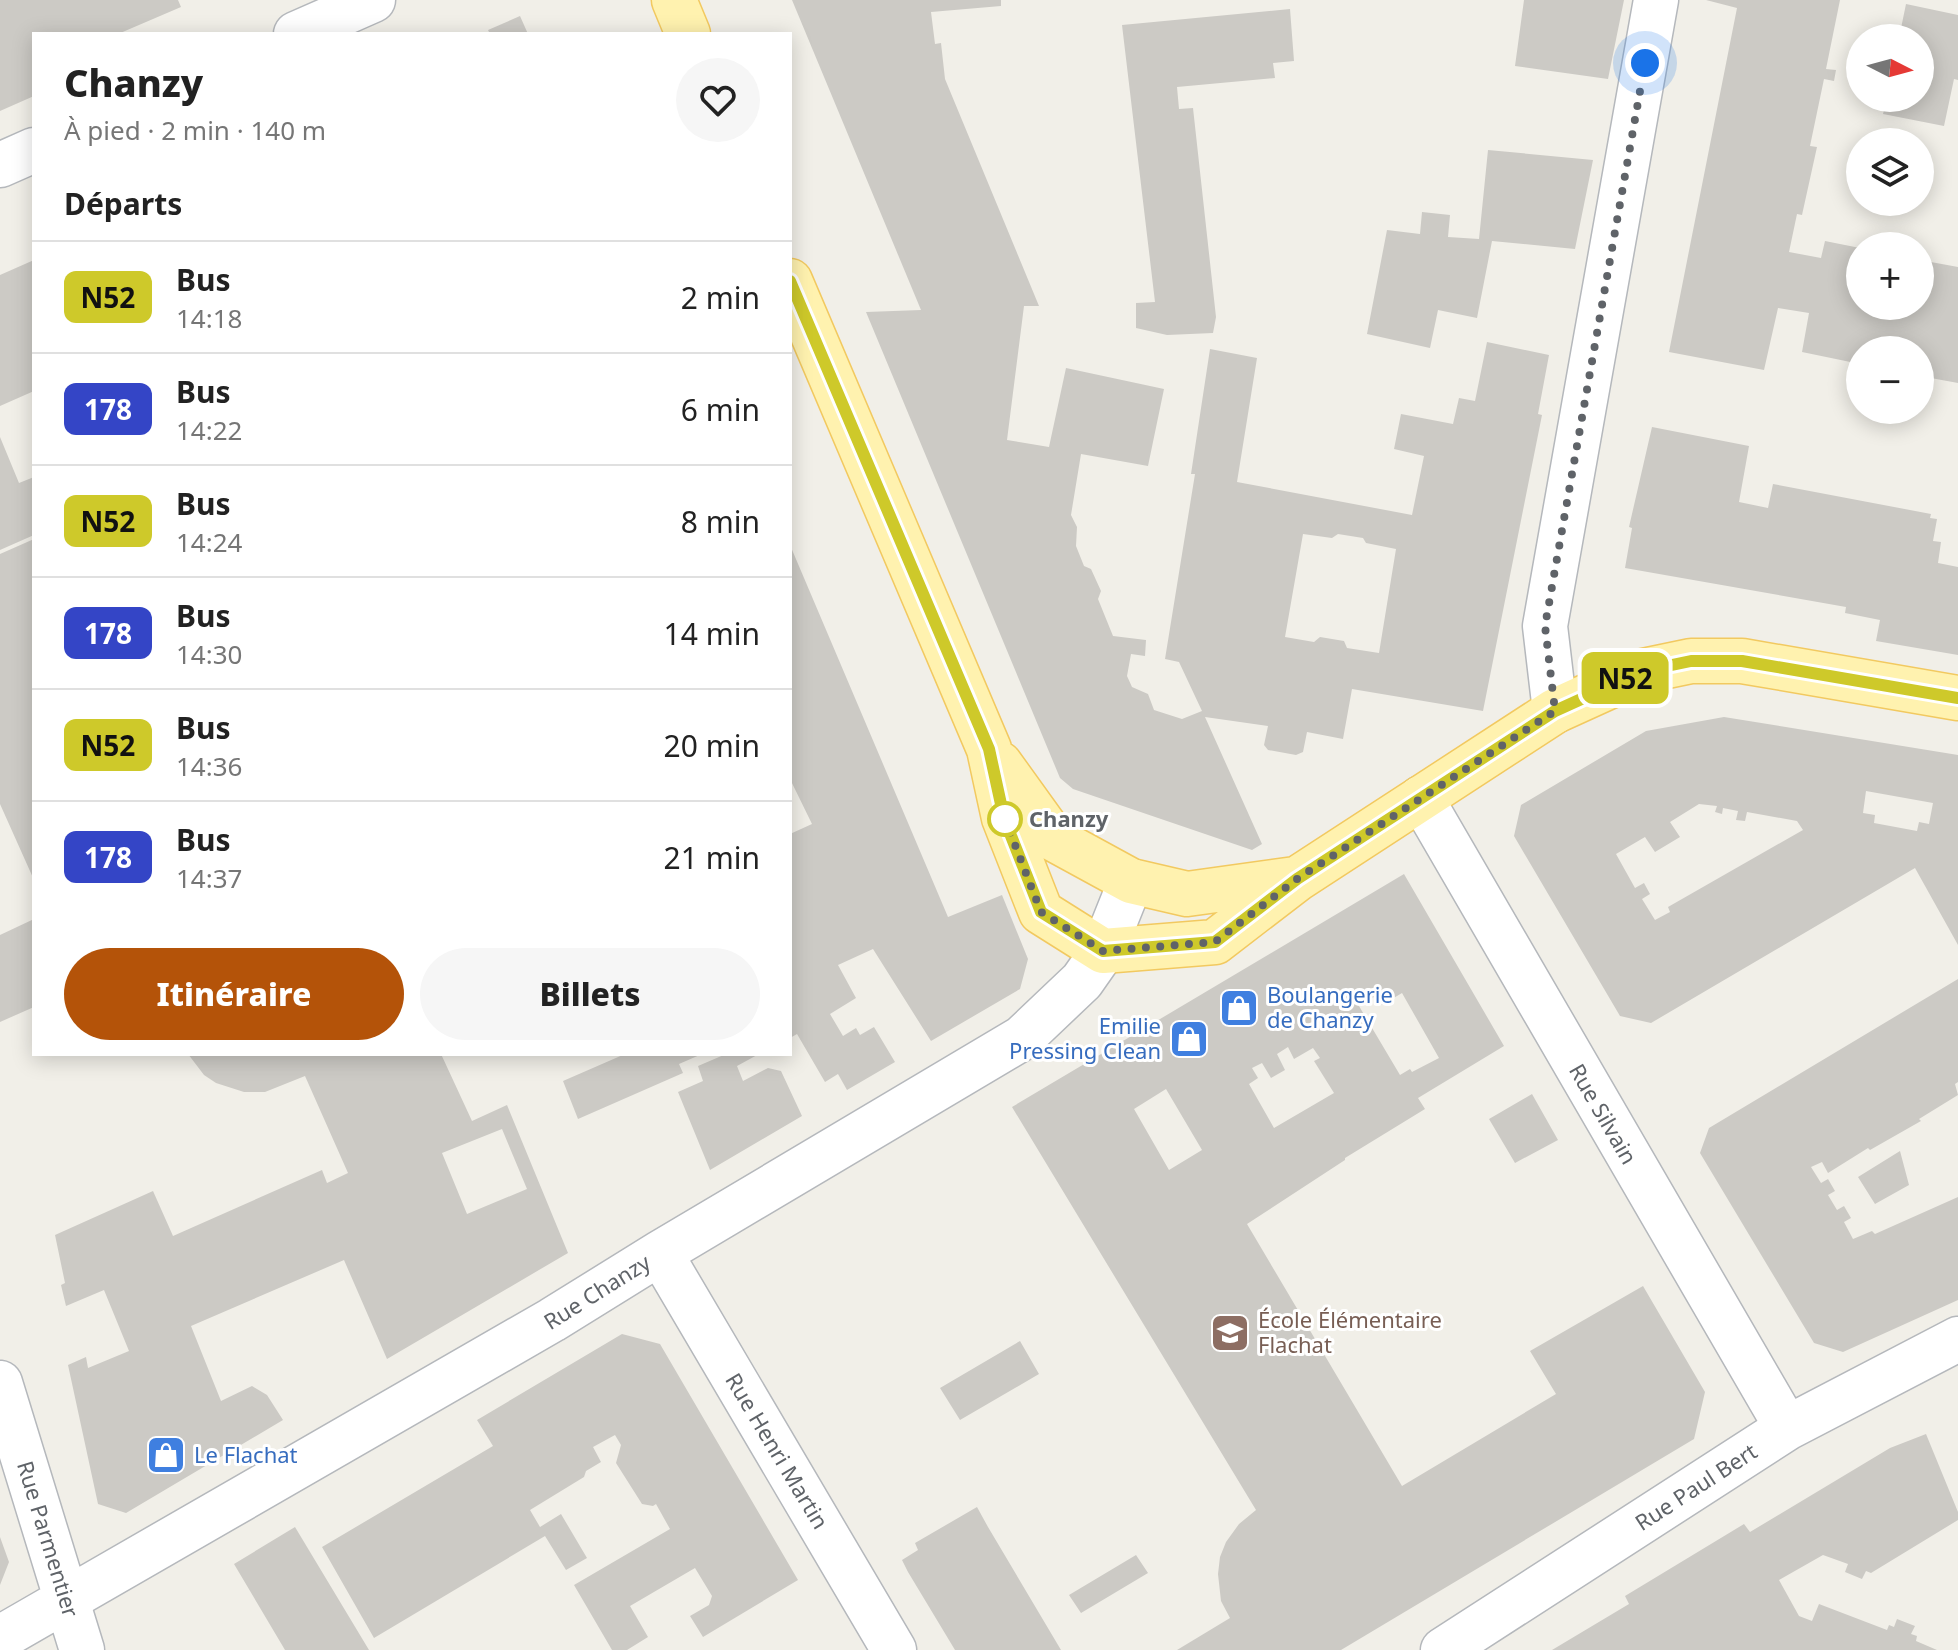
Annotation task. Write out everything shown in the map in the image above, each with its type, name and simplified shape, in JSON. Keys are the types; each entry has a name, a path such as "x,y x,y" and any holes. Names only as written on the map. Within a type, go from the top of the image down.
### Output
{"main road":[{"path":"674,0 687,32"},
{"path":"792,286 989,749 1004,818 1041,912 1103,951 1215,942 1297,879 1555,711 1643,671 1691,661 1742,661 1958,698"},
{"path":"989,749 1054,839 1131,881 1187,894 1297,879"}],"street":[{"path":"301,32 373,0"},
{"path":"1555,711 1545,626 1656,0"},
{"path":"0,165 32,151"},
{"name":"Rue Silvain","path":"1421,798 1579,1075 1787,1428"},
{"name":"Rue Chanzy","path":"0,1638 552,1320 1022,1038 1082,981 1103,951 1131,881"},
{"name":"Rue Henri Martin","path":"660,1253 894,1650"},
{"name":"Rue Paul Bert","path":"1443,1650 1787,1428 1958,1339"},
{"name":"Rue Parmentier","path":"0,1383 82,1650"}],"building":[{"path":"0,0 178,0 181,7 123,32 32,32 32,97 0,111"},
{"path":"792,0 1001,0 1001,6 931,12 935,44 941,43 945,79 1039,306 1024,306 1007,440 1049,447 1066,368 1164,389 1148,466 1081,454 1071,515 1077,527 1076,546 1084,566 1091,569 1101,591 1098,599 1113,636 1146,640 1145,656 1131,654 1127,676 1132,687 1148,694 1154,710 1182,719 1202,711 1179,662 1165,659 1195,474 1191,474 1210,349 1257,358 1237,482 1412,515 1424,456 1394,449 1401,414 1453,424 1459,398 1475,401 1487,342 1549,355 1538,414 1542,415 1483,711 1352,689 1343,739 1307,732 1303,752 1296,755 1268,750 1264,745 1268,726 1205,717 1262,844 1252,850 1073,789 1060,778 866,312 921,310","holes":["1303,534 1332,538 1338,534 1363,538 1366,543 1396,549 1379,653 1347,648 1344,641 1320,637 1314,642 1285,637"]},
{"path":"1524,0 1624,0 1608,79 1515,66"},
{"path":"1706,0 1840,0 1826,69 1836,70 1834,81 1824,79 1810,146 1817,147 1802,215 1797,214 1789,252 1821,258 1825,241 1846,245 1846,320 1934,320 1934,263 1958,267 1958,383 1934,379 1934,336 1846,336 1846,361 1802,352 1809,313 1778,308 1764,370 1669,352 1737,8"},
{"path":"1906,4 1958,15 1958,80 1954,79 1944,126 1883,114 1934,112 1934,24 1902,24"},
{"path":"1290,9 1294,61 1273,63 1275,78 1177,87 1179,109 1193,108 1216,317 1213,333 1167,335 1136,328 1136,303 1155,302 1122,25"},
{"path":"520,16 527,32 489,32"},
{"path":"1488,150 1593,160 1575,249 1492,241 1477,318 1438,310 1430,348 1367,334 1387,230 1420,234 1422,212 1450,215 1448,237 1479,239"},
{"path":"32,261 32,392 0,406 0,275"},
{"path":"1652,427 1749,446 1739,502 1768,508 1773,484 1931,514 1930,518 1937,519 1933,541 1941,542 1938,563 1958,567 1958,655 1876,641 1880,620 1845,613 1846,607 1625,568 1632,528 1629,527"},
{"path":"0,437 19,483 32,478 32,536 0,550"},
{"path":"32,540 32,876 0,804 0,554"},
{"path":"792,550 948,917 1002,895 1028,959 1020,989 931,1041 873,949 838,965 856,998 830,1014 843,1036 856,1028 860,1035 874,1027 895,1062 847,1090 838,1074 825,1082 797,1034 792,1037 792,833 812,824 792,783"},
{"path":"1724,717 1958,755 1958,945 1915,868 1651,1023 1620,1016 1514,836 1521,805 1646,731","holes":["1866,791 1933,803 1929,824 1919,822 1917,831 1874,823 1875,815 1863,813","1699,804 1717,806 1715,812 1722,814 1723,808 1738,811 1736,820 1745,821 1747,812 1797,821 1803,830 1668,907 1670,912 1655,920 1642,899 1650,894 1644,883 1635,888 1616,854 1645,837 1655,852 1680,837 1670,822"]},
{"path":"1404,874 1504,1046 1418,1098 1425,1109 1247,1224 1402,1486 1556,1394 1530,1351 1643,1286 1705,1392 1694,1439 1341,1650 1177,1650 1230,1618 1221,1601 1220,1557 1239,1524 1256,1510 1012,1107","holes":["1402,993 1439,1058 1400,1075 1359,1006 1376,996 1382,1005","1288,1047 1294,1059 1313,1048 1320,1058 1314,1061 1334,1093 1274,1128 1249,1084 1258,1078 1252,1068 1262,1063 1271,1078 1285,1070 1277,1054","1166,1089 1202,1150 1169,1170 1134,1109"]},
{"path":"32,920 32,1008 0,1022 0,935"},
{"path":"1958,979 1958,1082 1955,1084 1958,1095 1919,1119 1921,1121 1828,1173 1822,1162 1811,1167 1821,1183 1828,1179 1835,1191 1828,1195 1837,1210 1844,1206 1851,1218 1844,1222 1853,1239 1872,1231 1875,1234 1958,1197 1958,1300 1843,1352 1814,1343 1700,1153 1709,1128"},
{"path":"190,1056 442,1056 472,1121 507,1105 568,1253 387,1359 344,1260 191,1326 221,1401 252,1386 267,1395 283,1420 126,1513 98,1504 68,1365 86,1357 88,1368 129,1351 104,1290 66,1306 61,1285 65,1283 55,1235 153,1191 173,1236 322,1170 327,1183 348,1173 305,1076 265,1092 244,1092 216,1083 204,1075","holes":["502,1129 527,1189 467,1214 442,1153"]},
{"path":"620,1056 697,1056 679,1064 683,1073 578,1119 563,1081"},
{"path":"721,1056 755,1056 737,1066 743,1081 768,1068 781,1071 802,1116 710,1170 678,1092 703,1081 698,1066"},
{"path":"1532,1094 1558,1140 1515,1163 1489,1119"},
{"path":"1900,1151 1909,1185 1875,1204 1858,1177"},
{"path":"622,1334 660,1344 798,1580 703,1637 690,1616 709,1605 712,1596 695,1568 630,1606 648,1637 627,1650 612,1650 574,1585 670,1529 656,1504 642,1504 616,1463 621,1445 615,1435 593,1447 601,1462 586,1471 584,1477 530,1510 540,1527 561,1514 587,1558 566,1570 545,1536 374,1638 322,1547 493,1446 477,1420"},
{"path":"1020,1341 1039,1374 960,1420 940,1388"},
{"path":"1926,1434 1958,1512 1958,1520 1871,1573 1866,1571 1862,1579 1845,1572 1848,1564 1823,1555 1779,1580 1799,1616 1812,1621 1819,1604 1887,1630 1889,1625 1894,1627 1897,1619 1915,1626 1911,1634 1917,1636 1916,1641 1937,1650 1552,1650 1629,1604 1625,1596 1744,1524 1750,1532 1890,1448"},
{"path":"977,1507 1061,1650 955,1650 908,1572 902,1560 918,1550 915,1543"},
{"path":"295,1527 369,1650 285,1650 234,1564"},
{"path":"0,1537 9,1562 0,1585"},
{"path":"1136,1555 1148,1573 1081,1613 1069,1595"}],"bus line":[{"name":"N52","path":"792,286 989,749 1004,818 1041,912 1103,951 1215,942 1297,879 1369,830 1555,711 1643,671 1691,661 1742,661 1958,698"}],"place":[{"name":"Chanzy","path":"1005,819"},
{"name":"Boulangerie de Chanzy","path":"1239,1008"},
{"name":"Emilie Pressing Clean","path":"1189,1039"},
{"name":"École Élémentaire Flachat","path":"1230,1333"},
{"name":"Le Flachat","path":"166,1455"}],"route":[{"path":"1005,819 1041,912 1103,951 1215,942 1297,879 1369,830 1555,711 1545,626 1645,63"}]}
